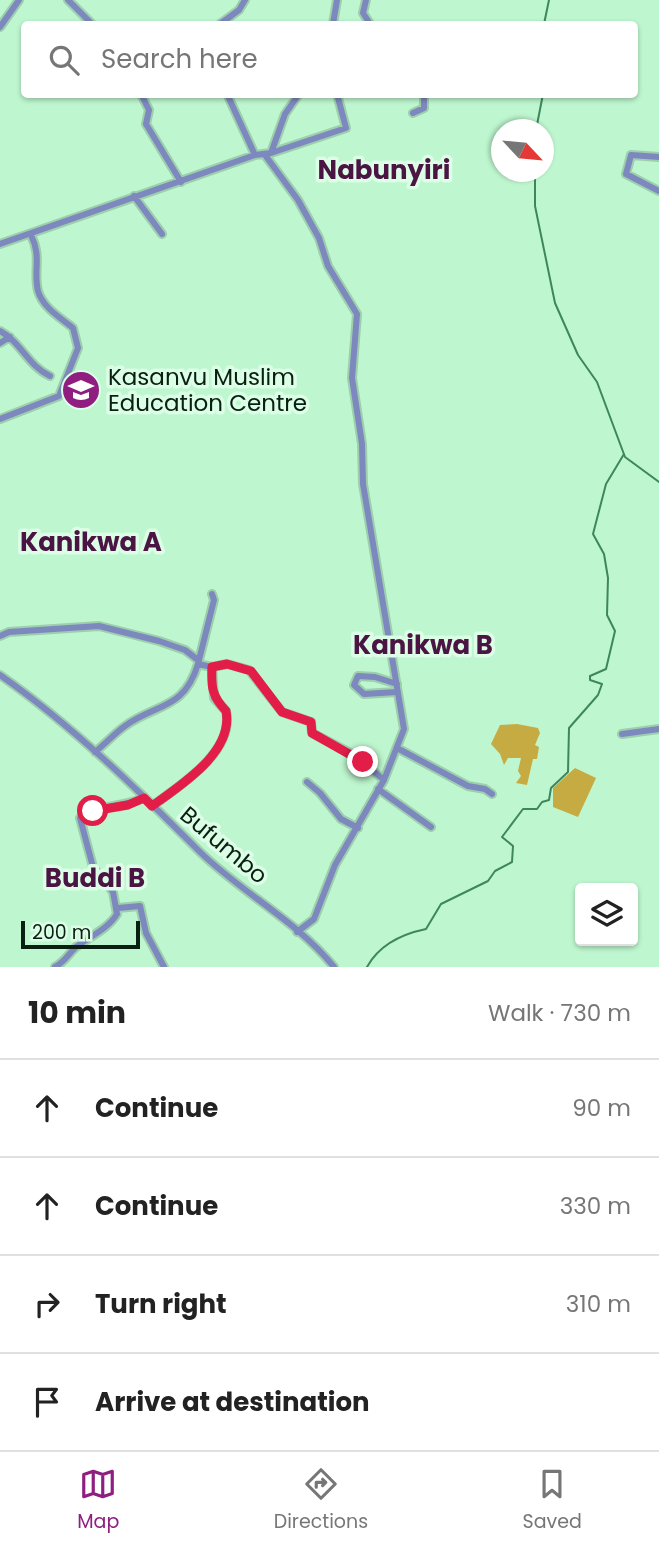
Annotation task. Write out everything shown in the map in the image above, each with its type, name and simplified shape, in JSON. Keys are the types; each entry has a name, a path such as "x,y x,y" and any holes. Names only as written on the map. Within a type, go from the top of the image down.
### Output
{"street":[{"path":"0,27 19,0"},
{"path":"68,0 89,21"},
{"path":"228,21 245,0"},
{"path":"334,21 337,0"},
{"path":"366,0 363,13 368,21"},
{"path":"143,98 149,110 146,124 181,182"},
{"path":"229,98 255,155"},
{"path":"268,154 285,114 296,98"},
{"path":"0,244 255,155 268,154 346,128 338,98"},
{"path":"413,113 425,107 424,98"},
{"path":"268,154 298,200 319,238 328,266 357,314 352,378 362,443 363,484 404,729 384,780 335,865 314,919 297,932"},
{"path":"659,157 631,155 626,174 659,191"},
{"path":"134,196 162,234"},
{"path":"0,419 59,396 78,348 73,328 59,320 38,291 39,257 31,235"},
{"path":"0,331 10,337 31,363 50,376"},
{"path":"0,344 10,337"},
{"path":"95,752 124,726 160,710 184,692 194,678 207,633 214,600 212,594"},
{"path":"0,636 9,632 99,626 185,650 198,662 212,667 227,664 251,671 282,712 307,719 311,722 312,733 354,755 384,780"},
{"path":"152,806 196,772 222,741 228,720 226,711 214,698 212,667"},
{"name":"Bufumbo","path":"0,675 95,752 203,854 277,912 334,967"},
{"path":"358,676 375,677 397,688 364,694 354,685 358,676"},
{"path":"622,734 659,729"},
{"path":"397,748 468,786 485,789 492,794"},
{"path":"307,782 320,793 341,819 358,828"},
{"path":"378,789 431,827"},
{"path":"55,967 70,958 88,938 108,925 116,916 118,908 113,892 93,867 80,818 100,808 128,805 144,798"},
{"path":"118,908 139,906 146,933 162,958 164,967"}],"shaded area":[{"path":"517,724 538,728 540,733 535,745 539,747 537,759 533,759 527,785 516,783 521,776 518,771 521,758 508,758 504,765 500,754 491,744 500,725"},
{"path":"575,768 596,778 578,817 553,807 553,788"}],"waterway":[{"path":"545,21 549,0"},
{"path":"538,119 542,98"},
{"path":"535,182 535,206 555,303 578,355 597,382 625,457 659,482"},
{"path":"367,967 378,952 392,942 426,929 441,904 488,881 495,871 512,862 513,846 502,837 523,809 537,809 542,802 549,800 551,788 568,772 569,728 598,695 602,684 590,680 590,676 606,669 615,631 607,615 608,578 604,554 593,534 606,484 624,454"}],"place":[{"name":"Kasanvu Muslim Education Centre","path":"81,390"}],"district":[{"name":"Nabunyiri","path":"384,170"},
{"name":"Kanikwa A","path":"91,542"},
{"name":"Kanikwa B","path":"423,645"},
{"name":"Buddi B","path":"95,878"}],"route":[{"path":"93,811 128,805 144,798 152,806 196,772 222,741 226,729 226,711 214,698 212,667 227,664 251,671 271,695 279,710 307,719 311,722 309,729 315,736 363,762"}]}
